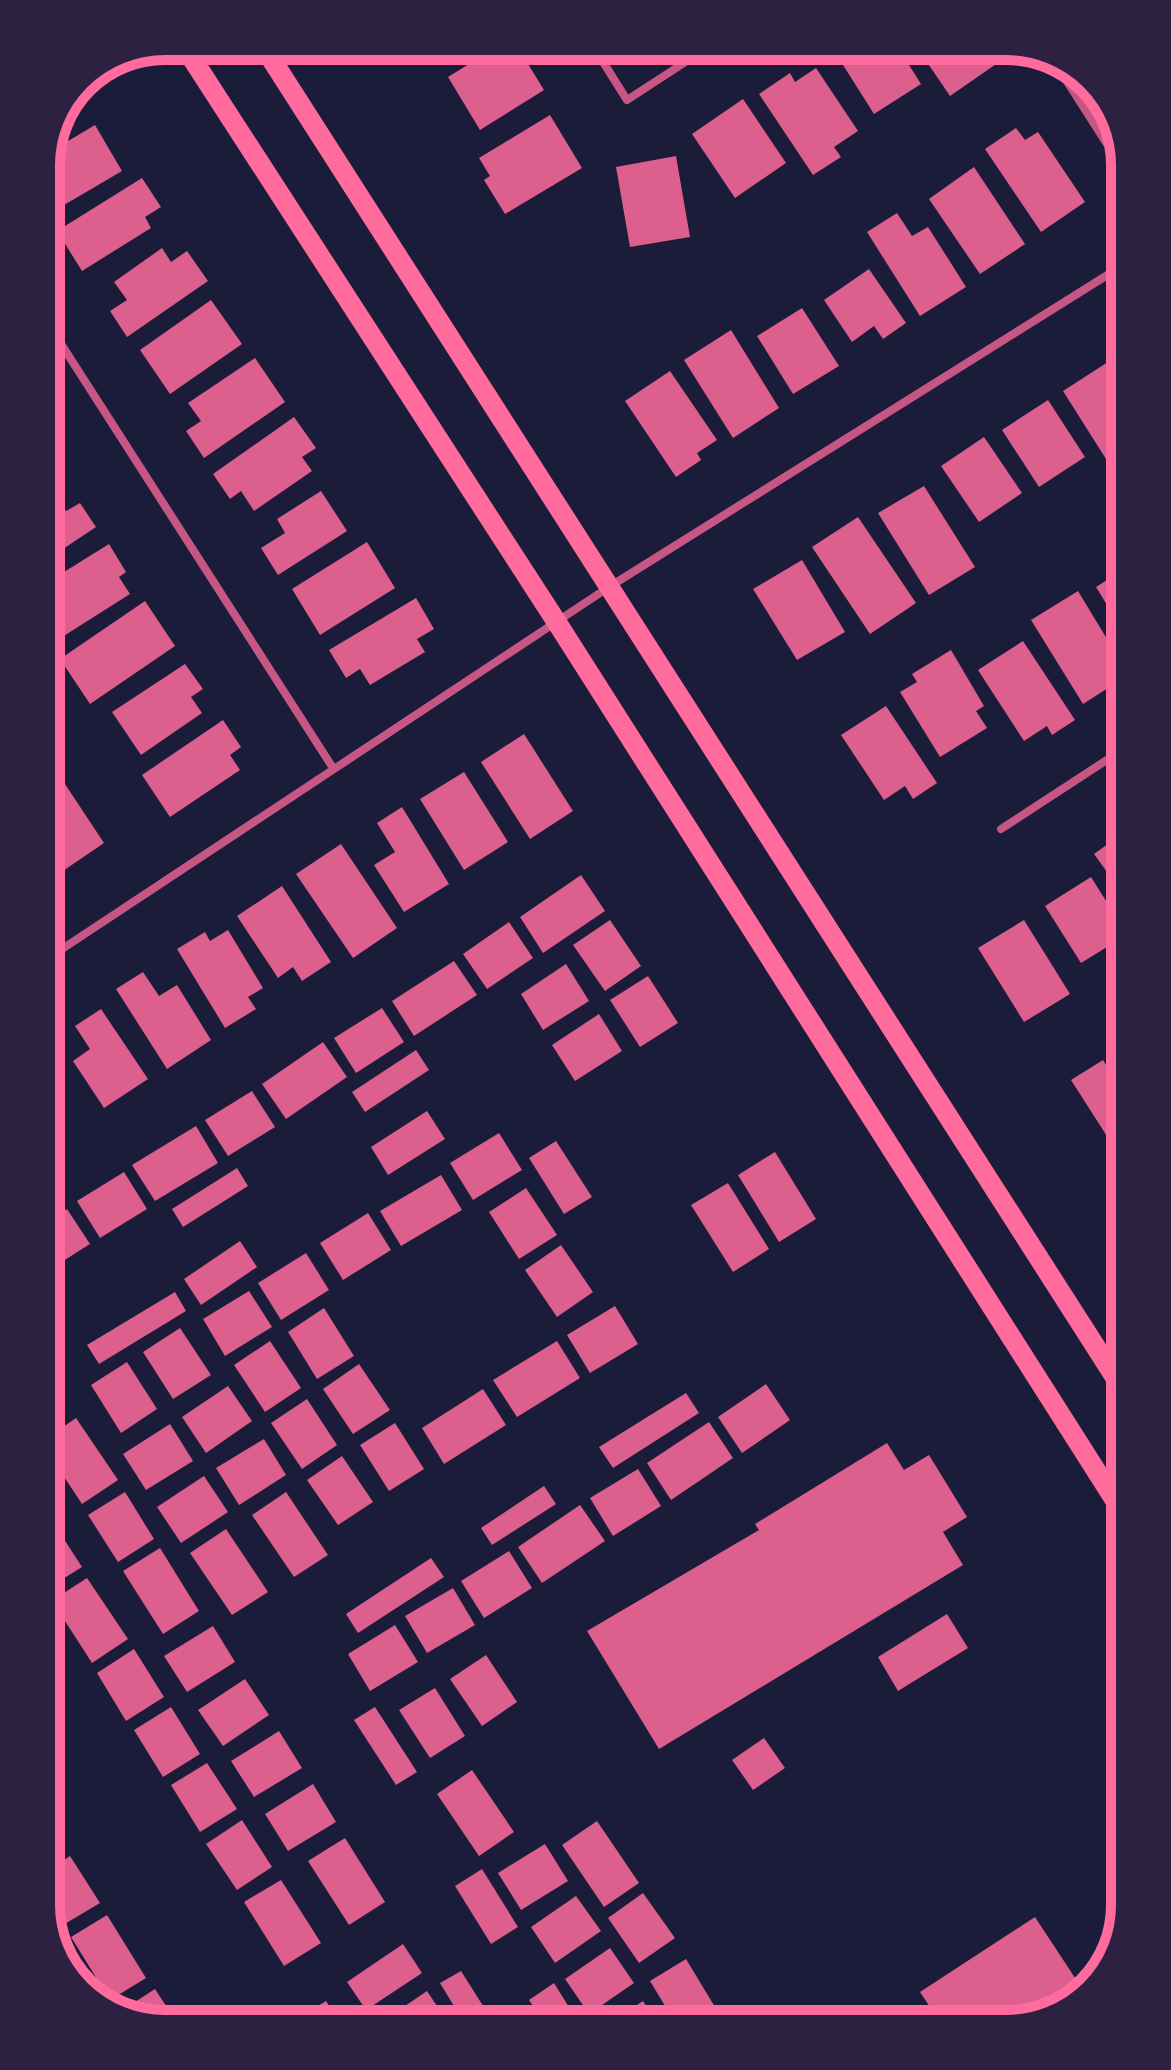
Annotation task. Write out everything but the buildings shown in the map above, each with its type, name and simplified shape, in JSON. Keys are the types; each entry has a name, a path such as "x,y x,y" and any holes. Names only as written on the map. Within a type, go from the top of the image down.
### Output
{"main road":[{"path":"193,60 556,621 1111,1494"},
{"path":"272,60 1111,1371"}],"street":[{"path":"602,60 627,100 688,60"},
{"path":"1066,79 1109,147"},
{"path":"60,950 556,621 1111,273"},
{"path":"60,342 333,768"},
{"path":"1001,829 1111,757"}]}
